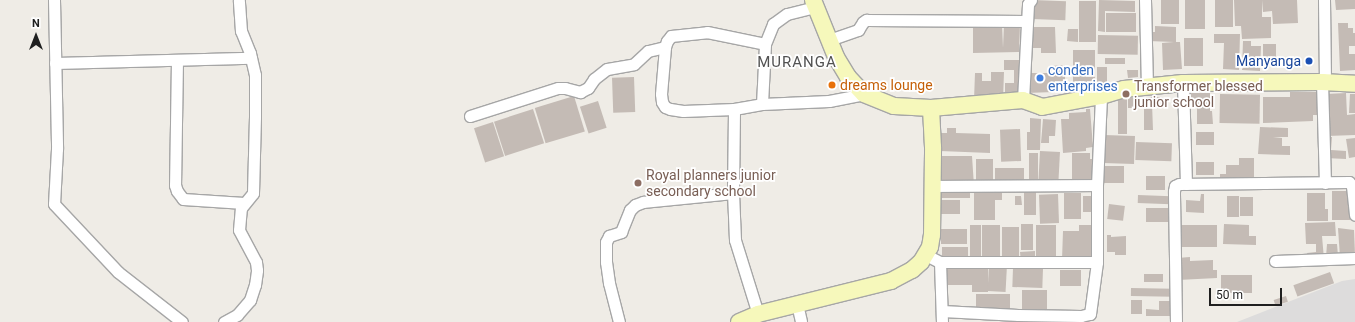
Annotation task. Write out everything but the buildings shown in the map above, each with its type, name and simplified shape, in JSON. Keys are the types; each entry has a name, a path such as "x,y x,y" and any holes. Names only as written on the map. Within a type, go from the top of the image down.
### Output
{"street":[{"path":"54,0 57,149 54,204 118,272 182,322"},
{"path":"224,322 237,316 250,300 255,285 257,270 256,262 239,230 241,212 244,203 253,193 255,75 251,58 241,31 239,0"},
{"path":"1023,100 1028,4 1031,0"},
{"path":"1146,0 1147,86"},
{"path":"1324,0 1323,83 1325,183"},
{"path":"762,104 765,44 773,24 786,14 814,3 843,71 864,94 894,106 931,108 1023,100 1042,107 1101,96 1124,89 1183,83 1355,84"},
{"path":"829,40 858,30 866,20 1027,21"},
{"path":"765,44 707,32 671,36 667,41 665,48 661,94 662,102 665,107 683,111 734,109 762,104 816,103 864,94"},
{"path":"470,116 558,88 565,88 580,92 588,88 594,79 607,69 634,64 648,51 665,48"},
{"path":"55,63 251,58"},
{"path":"176,60 175,185 177,192 183,199 244,203"},
{"path":"1183,83 1186,184"},
{"path":"940,262 942,317 1088,316 1091,313 1097,262 1097,185 1101,96"},
{"path":"739,322 758,314 891,281 912,270 926,255 930,246 932,235 933,186 931,108"},
{"path":"734,109 733,193 735,240 758,314"},
{"path":"1176,322 1175,186 1179,184 1347,182 1351,183 1355,215"},
{"path":"933,186 1097,185"},
{"path":"619,322 609,283 606,242 609,236 621,232 630,210 635,205 643,202 733,193"},
{"path":"926,255 940,262 1097,262"},
{"path":"1275,261 1355,258"},
{"path":"797,304 802,322"}],"shaded area":[{"path":"1355,279 1355,322 1237,322 1342,281"}],"place":[{"name":"Manyanga","path":"1309,61"},
{"name":"conden enterprises","path":"1040,78"},
{"name":"dreams lounge","path":"832,85"},
{"name":"Transformer blessed junior school","path":"1126,94"},
{"name":"Royal planners junior secondary school","path":"638,183"}],"district":[{"name":"MURANGA","path":"797,63"}]}
